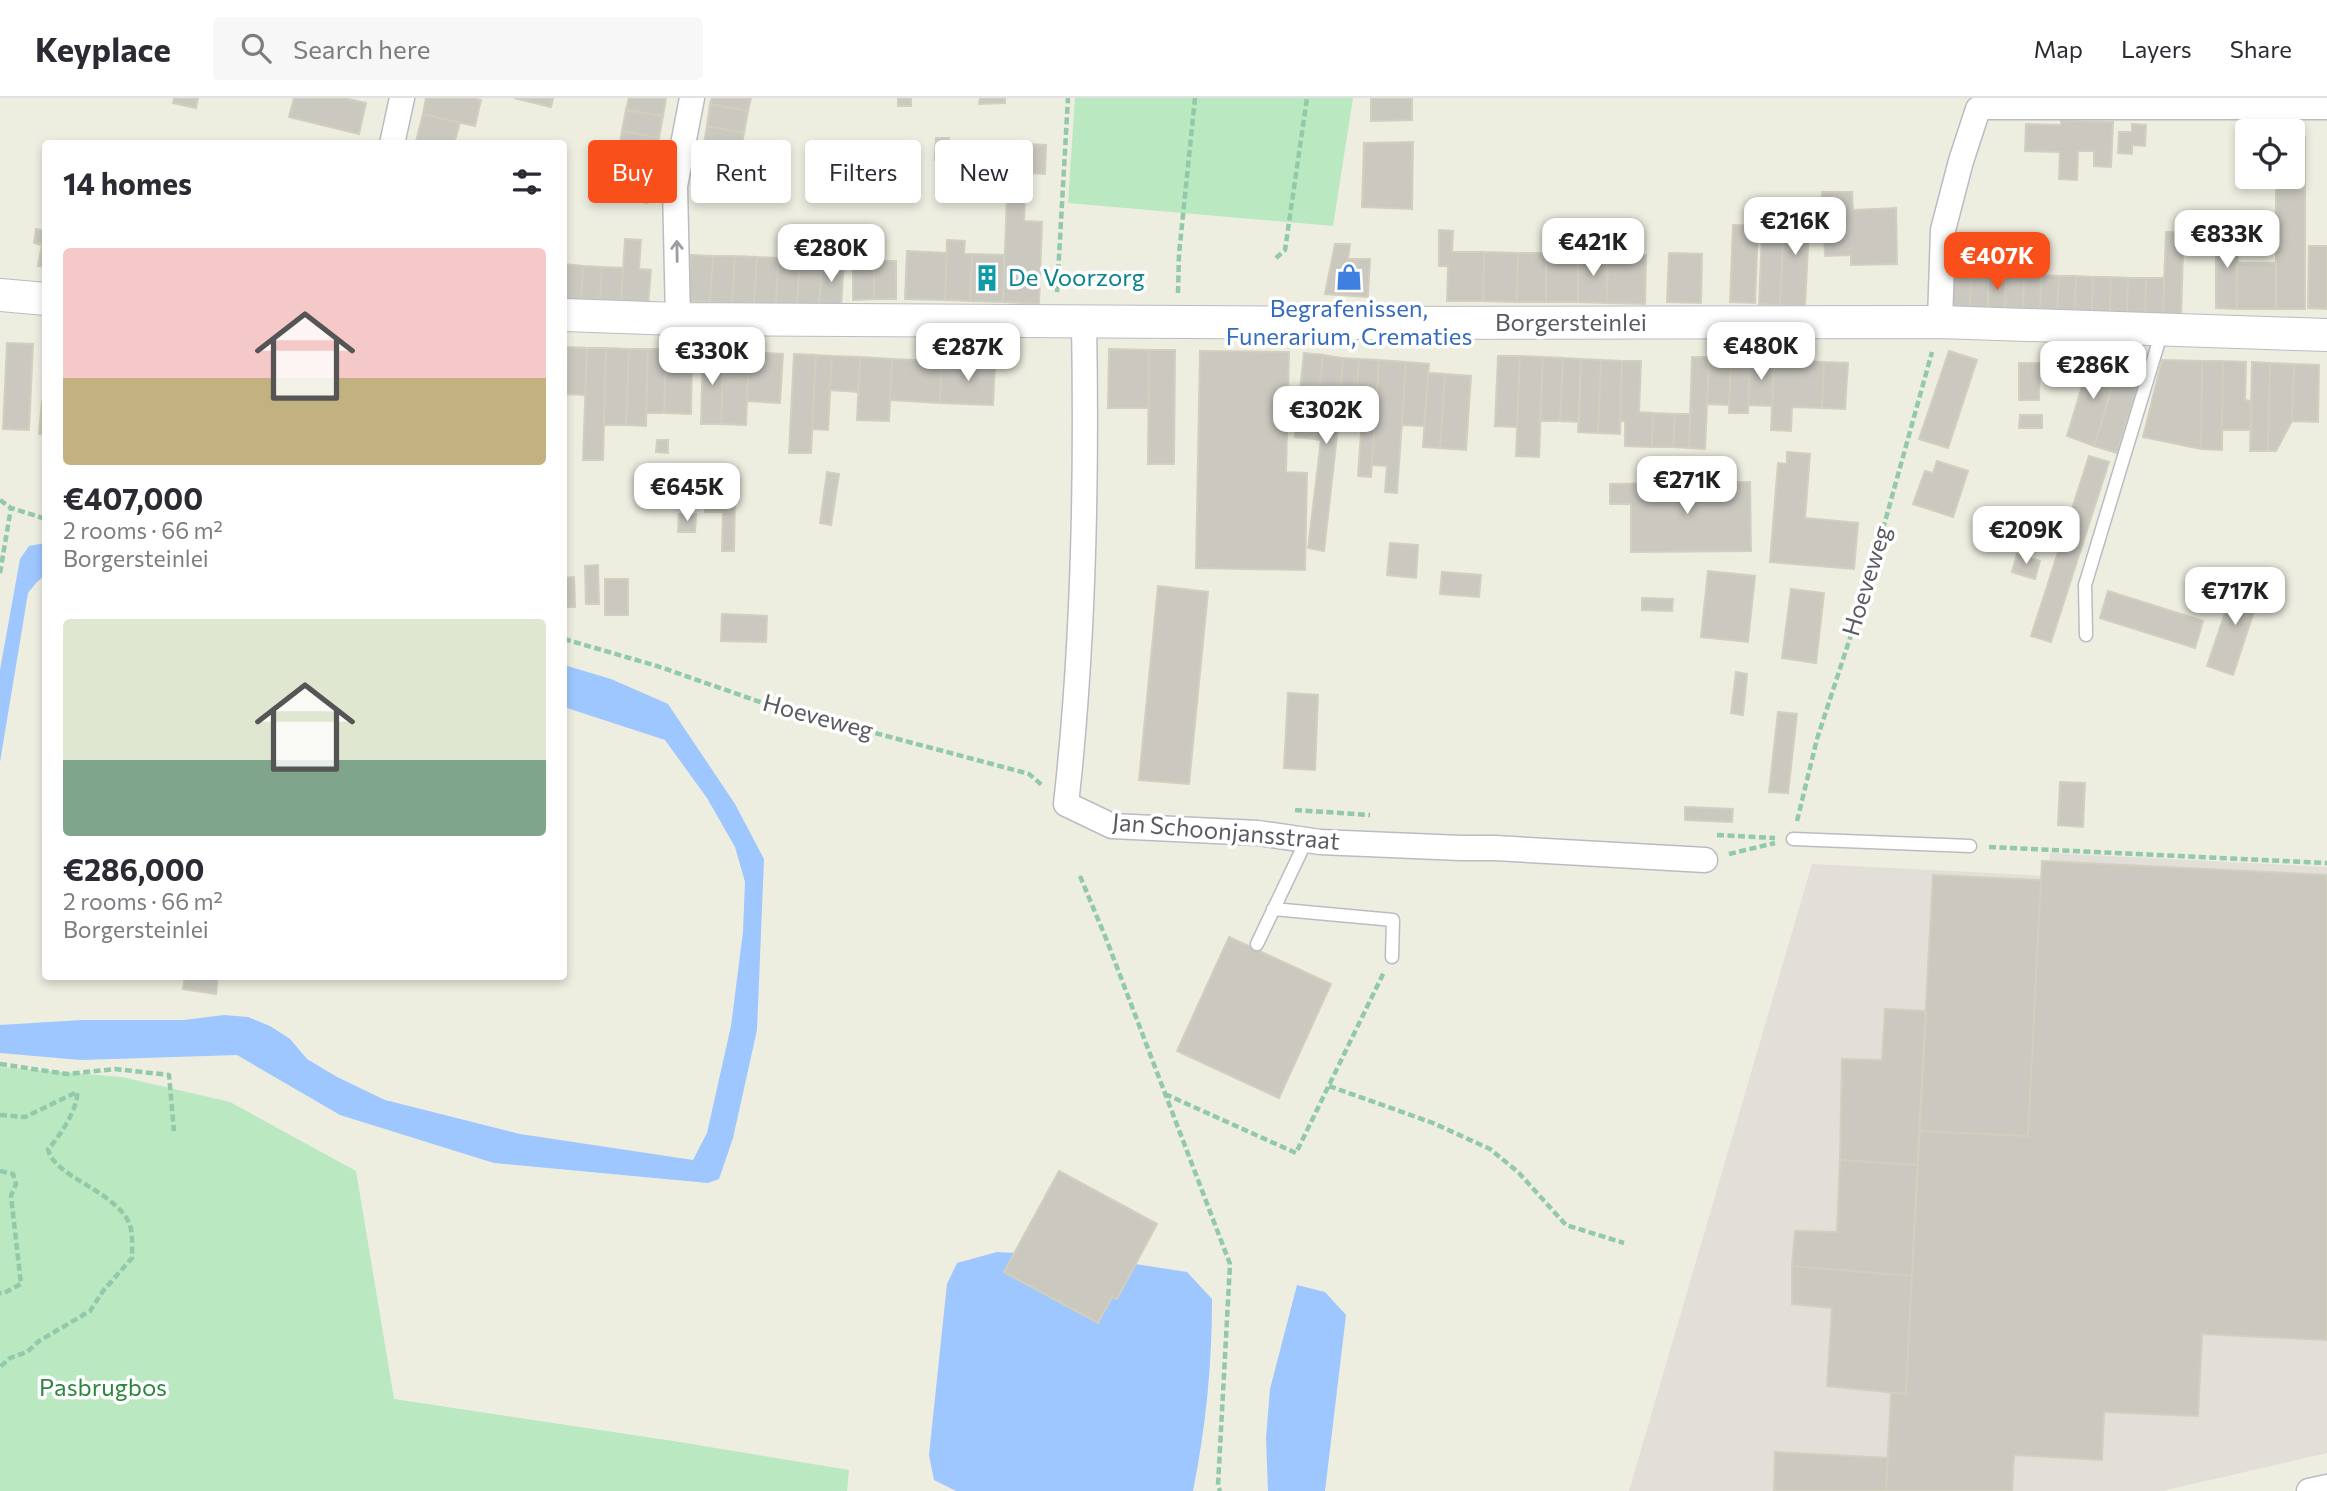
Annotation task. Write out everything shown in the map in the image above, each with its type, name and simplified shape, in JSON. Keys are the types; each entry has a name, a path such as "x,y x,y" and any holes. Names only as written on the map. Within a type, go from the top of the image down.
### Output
{"street":[{"path":"393,140 402,98"},
{"path":"678,319 675,186 692,98"},
{"path":"1940,322 1943,230 1978,108 2327,107"},
{"path":"0,295 42,299"},
{"name":"Borgersteinlei","path":"567,315 678,319 1178,322 1940,322 2327,335"},
{"path":"1066,804 1083,603 1087,457 1070,321"},
{"name":"Jan Schoonjansstraat","path":"1066,804 1112,826 1258,833 1320,842 1495,848 1705,860"},
{"path":"2309,1491 2327,1487"}],"lane":[{"path":"2086,635 2085,585 2162,331"},
{"path":"1257,944 1307,839"},
{"path":"1793,839 1970,846"},
{"path":"1273,909 1393,920 1392,957"}],"path":[{"path":"1068,98 1070,321"},
{"path":"1178,322 1179,254 1195,98"},
{"path":"1276,258 1285,250 1307,98"},
{"name":"Hoeveweg","path":"1793,839 1817,739 1868,583 1940,322"},
{"path":"0,500 11,508 42,518"},
{"path":"0,573 11,508"},
{"name":"Hoeveweg","path":"567,640 657,666 766,704 1029,774 1066,804"},
{"path":"1705,860 1793,839"},
{"path":"1970,846 2327,863"},
{"path":"1080,876 1230,1264 1218,1485 1220,1491"},
{"path":"1164,1094 1296,1153 1392,957"},
{"path":"0,1064 67,1074 115,1069 169,1075 174,1131"},
{"path":"1329,1086 1433,1123 1490,1149 1518,1172 1566,1225 1623,1242"},
{"path":"0,1115 25,1117 77,1092 78,1101 74,1112 48,1149 50,1155 73,1177 95,1189 121,1209 131,1228 132,1258 103,1291 90,1311 39,1341 27,1352 10,1358 0,1367"},
{"path":"0,1171 13,1174 16,1184 11,1196 21,1284 0,1293"}],"shaded area":[{"path":"2050,853 2327,867 2327,1453 2162,1491 1629,1491 1812,864 2048,876"}],"green space":[{"path":"1075,98 1353,98 1333,226 1068,203"},
{"name":"Pasbrugbos","path":"0,1067 122,1077 230,1102 356,1171 394,1399 849,1470 847,1491 0,1491"}],"water":[{"path":"42,544 42,578 28,593 0,762 0,670 20,559 29,546"},
{"path":"567,666 611,679 668,704 735,804 764,859 757,1030 733,1138 719,1179 708,1183 494,1163 340,1115 237,1055 81,1060 0,1053 0,1025 82,1020 184,1020 224,1015 248,1017 270,1026 290,1039 307,1059 385,1100 520,1134 693,1160 707,1133 731,1026 743,932 745,882 735,847 707,798 665,740 567,708"},
{"path":"997,1252 1015,1253 1004,1272 1099,1319 1112,1297 1117,1299 1135,1264 1187,1272 1212,1299 1207,1395 1193,1491 956,1491 934,1480 929,1455 947,1284 957,1263"},
{"path":"1297,1285 1325,1292 1346,1315 1325,1491 1268,1491 1266,1438 1270,1389"}],"building":[{"path":"174,98 198,98 196,108 173,103"},
{"path":"294,98 344,98 366,103 359,134 289,117"},
{"path":"426,98 481,100 475,126 423,114"},
{"path":"514,98 553,98 551,107"},
{"path":"629,98 666,98 663,116 626,110"},
{"path":"712,98 751,98 748,111 710,104"},
{"path":"898,98 911,98 911,106 898,106"},
{"path":"980,98 1005,98 1005,103 979,104"},
{"path":"1371,98 1412,98 1412,120 1371,121"},
{"path":"710,104 748,111 744,133 707,126"},
{"path":"626,110 663,116 659,138 622,131"},
{"path":"423,114 460,123 455,140 416,140"},
{"path":"2061,121 2113,122 2111,167 2094,166 2094,151 2078,151 2077,180 2059,179 2060,152 2025,151 2026,124 2061,125"},
{"path":"2132,124 2146,125 2145,146 2132,145 2132,154 2118,153 2119,132 2132,132"},
{"path":"707,126 744,133 743,140 704,140"},
{"path":"622,131 659,138 659,140 620,140"},
{"path":"1413,142 1412,209 1362,207 1364,143"},
{"path":"1033,144 1046,145 1045,174 1033,173"},
{"path":"2276,189 2305,189 2305,309 2276,309"},
{"path":"1822,192 1852,192 1853,210 1896,208 1897,264 1851,265 1851,255 1825,256"},
{"path":"1007,203 1025,203 1024,221 1042,222 1039,304 1003,302"},
{"path":"1785,208 1810,208 1805,306 1780,305"},
{"path":"1733,225 1758,226 1755,303 1730,302"},
{"path":"36,229 42,230 42,245 34,243"},
{"path":"1439,230 1453,231 1452,252 1484,252 1483,301 1447,301 1448,266 1439,266"},
{"path":"2166,232 2216,233 2216,252 2183,252 2181,315 2163,314"},
{"path":"2216,233 2238,233 2237,309 2216,308"},
{"path":"1762,235 1783,236 1780,305 1759,304"},
{"path":"625,239 641,240 639,269 651,270 648,306 621,304"},
{"path":"947,240 965,241 964,254 972,254 970,301 945,300"},
{"name":"Begrafenissen, Funerarium, Crematies","path":"1335,244 1350,244 1348,259 1370,259 1368,297 1325,294"},
{"path":"42,245 42,266 38,266"},
{"path":"2309,246 2327,246 2327,309 2308,308"},
{"path":"907,251 947,253 945,300 905,299"},
{"path":"1484,252 1518,253 1517,302 1483,301"},
{"path":"1518,253 1546,253 1546,302 1517,302"},
{"path":"1546,253 1578,254 1578,302 1546,302"},
{"path":"1669,253 1702,254 1701,303 1667,302"},
{"name":"De Voorzorg","path":"972,254 1004,255 1003,302 970,301"},
{"path":"1578,254 1608,254 1607,303 1578,302"},
{"path":"1608,254 1646,255 1645,304 1607,303"},
{"path":"691,255 713,256 710,302 689,301"},
{"path":"713,256 735,256 732,303 710,302"},
{"path":"735,256 757,257 754,303 732,303"},
{"path":"757,257 778,258 776,304 754,303"},
{"path":"778,258 800,259 797,305 776,304"},
{"path":"800,259 822,260 819,306 797,305"},
{"path":"822,260 844,261 841,307 819,306"},
{"path":"853,261 874,261 874,299 853,300"},
{"path":"874,261 896,261 896,299 874,299"},
{"path":"2237,263 2276,263 2276,309 2237,309"},
{"path":"567,264 583,266 581,301 567,300"},
{"path":"583,266 602,267 600,302 581,301"},
{"path":"602,267 623,268 621,304 600,302"},
{"path":"1954,273 1971,273 1970,309 1952,308"},
{"path":"1971,273 1988,274 1988,309 1970,309"},
{"path":"1988,274 2006,274 2005,310 1988,309"},
{"path":"2006,274 2024,275 2023,311 2005,310"},
{"path":"2024,275 2041,275 2040,311 2023,311"},
{"path":"2041,275 2059,276 2057,311 2040,311"},
{"path":"2059,276 2076,276 2075,312 2057,311"},
{"path":"2076,276 2093,277 2092,312 2075,312"},
{"path":"2093,277 2111,277 2110,313 2092,312"},
{"path":"2111,277 2128,278 2127,313 2110,313"},
{"path":"2128,278 2146,278 2145,314 2127,313"},
{"path":"2146,278 2164,278 2163,314 2145,314"},
{"path":"7,343 33,344 29,430 3,429"},
{"path":"567,347 587,348 585,395 567,394"},
{"path":"587,348 606,348 603,460 583,460"},
{"path":"606,348 629,349 626,425 604,425"},
{"path":"629,349 648,349 646,426 626,425"},
{"path":"648,349 666,349 664,413 646,413"},
{"path":"666,349 692,350 691,414 664,413"},
{"path":"1109,349 1149,350 1149,408 1108,408"},
{"path":"1149,350 1175,350 1174,464 1148,464"},
{"path":"703,351 724,351 721,424 701,424"},
{"path":"724,351 749,352 746,425 721,424"},
{"path":"1200,351 1289,352 1286,472 1307,473 1305,570 1196,568"},
{"path":"1949,351 1977,360 1948,448 1919,439"},
{"path":"749,352 783,354 780,403 747,401"},
{"path":"1304,353 1323,355 1314,439 1295,437"},
{"path":"794,354 816,355 811,453 789,453"},
{"path":"816,355 832,356 828,430 812,429"},
{"path":"1323,355 1343,358 1324,551 1308,548 1321,440 1314,439"},
{"path":"832,356 860,357 858,392 830,390"},
{"path":"1498,356 1520,356 1517,427 1495,426"},
{"path":"1520,356 1543,357 1539,457 1516,456"},
{"path":"860,357 892,359 889,421 857,420"},
{"path":"1543,357 1563,358 1560,421 1540,421"},
{"path":"1692,357 1709,357 1705,449 1689,448"},
{"path":"1709,357 1731,358 1729,405 1707,404"},
{"path":"1343,358 1359,359 1355,419 1339,418"},
{"path":"1563,358 1581,359 1579,422 1560,421"},
{"path":"1731,358 1750,359 1748,413 1729,413"},
{"path":"892,359 942,361 940,403 890,400"},
{"path":"1359,359 1379,360 1371,477 1358,476 1362,419 1355,419"},
{"path":"1581,359 1601,360 1598,433 1578,432"},
{"path":"1750,359 1774,360 1772,406 1748,405"},
{"path":"1379,360 1406,362 1397,493 1385,492 1387,466 1372,465"},
{"path":"1601,360 1622,361 1620,434 1598,433"},
{"path":"1774,360 1824,362 1822,408 1792,407 1791,431 1771,430"},
{"path":"2090,360 2120,362 2094,446 2067,436"},
{"path":"2162,360 2202,361 2201,449 2143,437"},
{"path":"942,361 995,363 993,405 940,403"},
{"path":"1622,361 1641,361 1639,412 1653,413 1652,447 1625,446 1625,421 1620,421"},
{"path":"2202,361 2223,361 2222,450 2201,449"},
{"path":"2223,361 2246,362 2245,400 2251,401 2251,430 2222,430"},
{"path":"1406,362 1429,364 1424,426 1402,425"},
{"path":"1824,362 1848,363 1845,409 1822,408"},
{"path":"2120,362 2144,363 2117,453 2094,446"},
{"path":"2252,362 2270,363 2268,451 2250,451"},
{"path":"2019,363 2040,363 2039,400 2019,400"},
{"path":"2270,363 2294,364 2292,421 2276,451 2268,451"},
{"path":"2294,364 2319,365 2318,422 2292,421"},
{"path":"1428,373 1445,374 1440,448 1423,447"},
{"path":"1445,374 1471,376 1466,450 1440,448"},
{"path":"42,401 42,434 39,434"},
{"path":"1653,413 1675,414 1673,447 1652,447"},
{"path":"1675,414 1690,414 1689,448 1673,447"},
{"path":"2020,415 2042,415 2042,428 2019,428"},
{"path":"657,440 668,440 668,453 656,452"},
{"path":"1787,452 1810,454 1805,518 1858,523 1854,569 1770,562 1778,463 1787,464"},
{"path":"2089,456 2109,462 2051,642 2031,636"},
{"path":"1937,461 1968,471 1953,517 1913,504 1925,471 1933,473"},
{"path":"827,472 839,474 831,525 820,523"},
{"path":"705,478 724,478 724,492 735,492 734,551 722,551 723,512 705,512"},
{"path":"1750,482 1751,551 1631,552 1631,504 1610,504 1610,484"},
{"path":"679,514 696,514 695,532 678,532"},
{"path":"1390,543 1418,545 1416,578 1387,575"},
{"path":"2017,554 2040,561 2035,579 2012,572"},
{"path":"598,565 599,604 586,604 585,566"},
{"path":"1708,571 1755,576 1748,642 1701,637"},
{"path":"1442,572 1481,575 1479,597 1440,594"},
{"path":"574,577 575,607 567,607 567,578"},
{"path":"2237,578 2262,587 2233,675 2207,666"},
{"path":"605,579 628,579 628,615 605,615"},
{"path":"1158,586 1208,592 1189,784 1139,780"},
{"path":"1791,589 1824,593 1816,663 1782,658"},
{"path":"2108,591 2203,621 2195,648 2100,618"},
{"path":"1642,598 1673,599 1672,611 1642,610"},
{"path":"722,614 767,616 766,642 721,641"},
{"path":"1736,672 1747,674 1743,715 1731,713"},
{"path":"1288,693 1318,695 1315,770 1284,768"},
{"path":"1778,712 1797,714 1788,793 1769,792"},
{"path":"2060,782 2085,783 2083,827 2058,825"},
{"path":"1685,807 1733,809 1732,822 1685,820"},
{"path":"2042,861 2327,875 2327,1340 2202,1334 2198,1416 2104,1412 2102,1460 2014,1455 2012,1491 1886,1491 1891,1393 1906,1394 1919,1131 2028,1136"},
{"path":"1933,875 2041,880 2028,1136 1919,1131"},
{"path":"1229,937 1331,984 1279,1098 1177,1051"},
{"path":"184,980 218,980 216,994 183,989"},
{"path":"1885,1009 1926,1011 1918,1165 1840,1160 1842,1059 1882,1060"},
{"path":"1840,1160 1918,1165 1912,1276 1792,1266 1795,1231 1837,1232"},
{"path":"1059,1171 1157,1224 1117,1299 1112,1297 1098,1323 1004,1272"},
{"path":"1792,1266 1912,1276 1906,1394 1827,1386 1832,1308 1792,1304"},
{"path":"1775,1452 1888,1458 1886,1491 1774,1491"}],"place":[{"name":"Begrafenissen, Funerarium, Crematies","path":"1349,277"},
{"name":"De Voorzorg","path":"987,278"}]}
